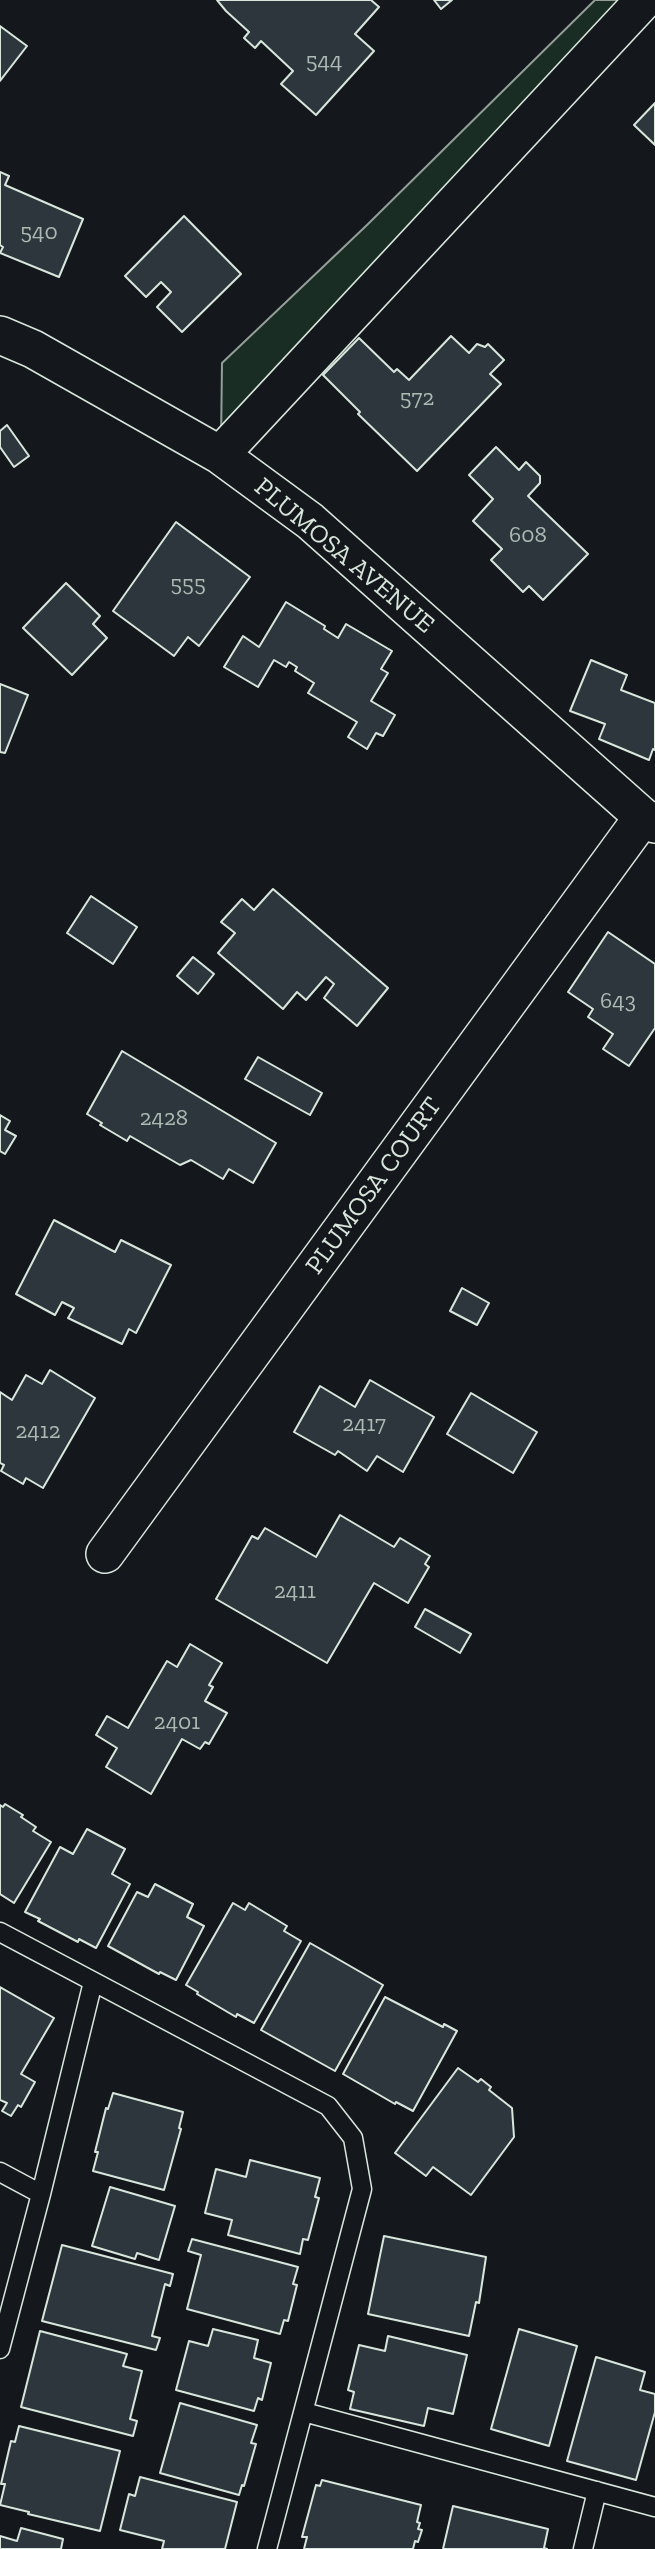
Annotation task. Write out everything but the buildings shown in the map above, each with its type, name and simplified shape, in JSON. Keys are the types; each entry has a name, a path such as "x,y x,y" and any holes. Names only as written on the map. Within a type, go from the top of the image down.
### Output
{"street":[{"path":"220,455 644,0"},
{"name":"PLUMOSA AVENUE","path":"0,335 33,349 220,455 310,521 649,821"},
{"name":"PLUMOSA COURT","path":"105,1554 649,821"}],"lane":[{"path":"0,1932 328,2106 353,2138 362,2189 268,2549"},
{"path":"0,2349 93,1982"},
{"path":"0,2172 41,2194"},
{"path":"304,2412 655,2507"},
{"path":"583,2549 597,2491"}],"green space":[{"path":"595,0 631,0 221,444 222,363 367,225"}]}
